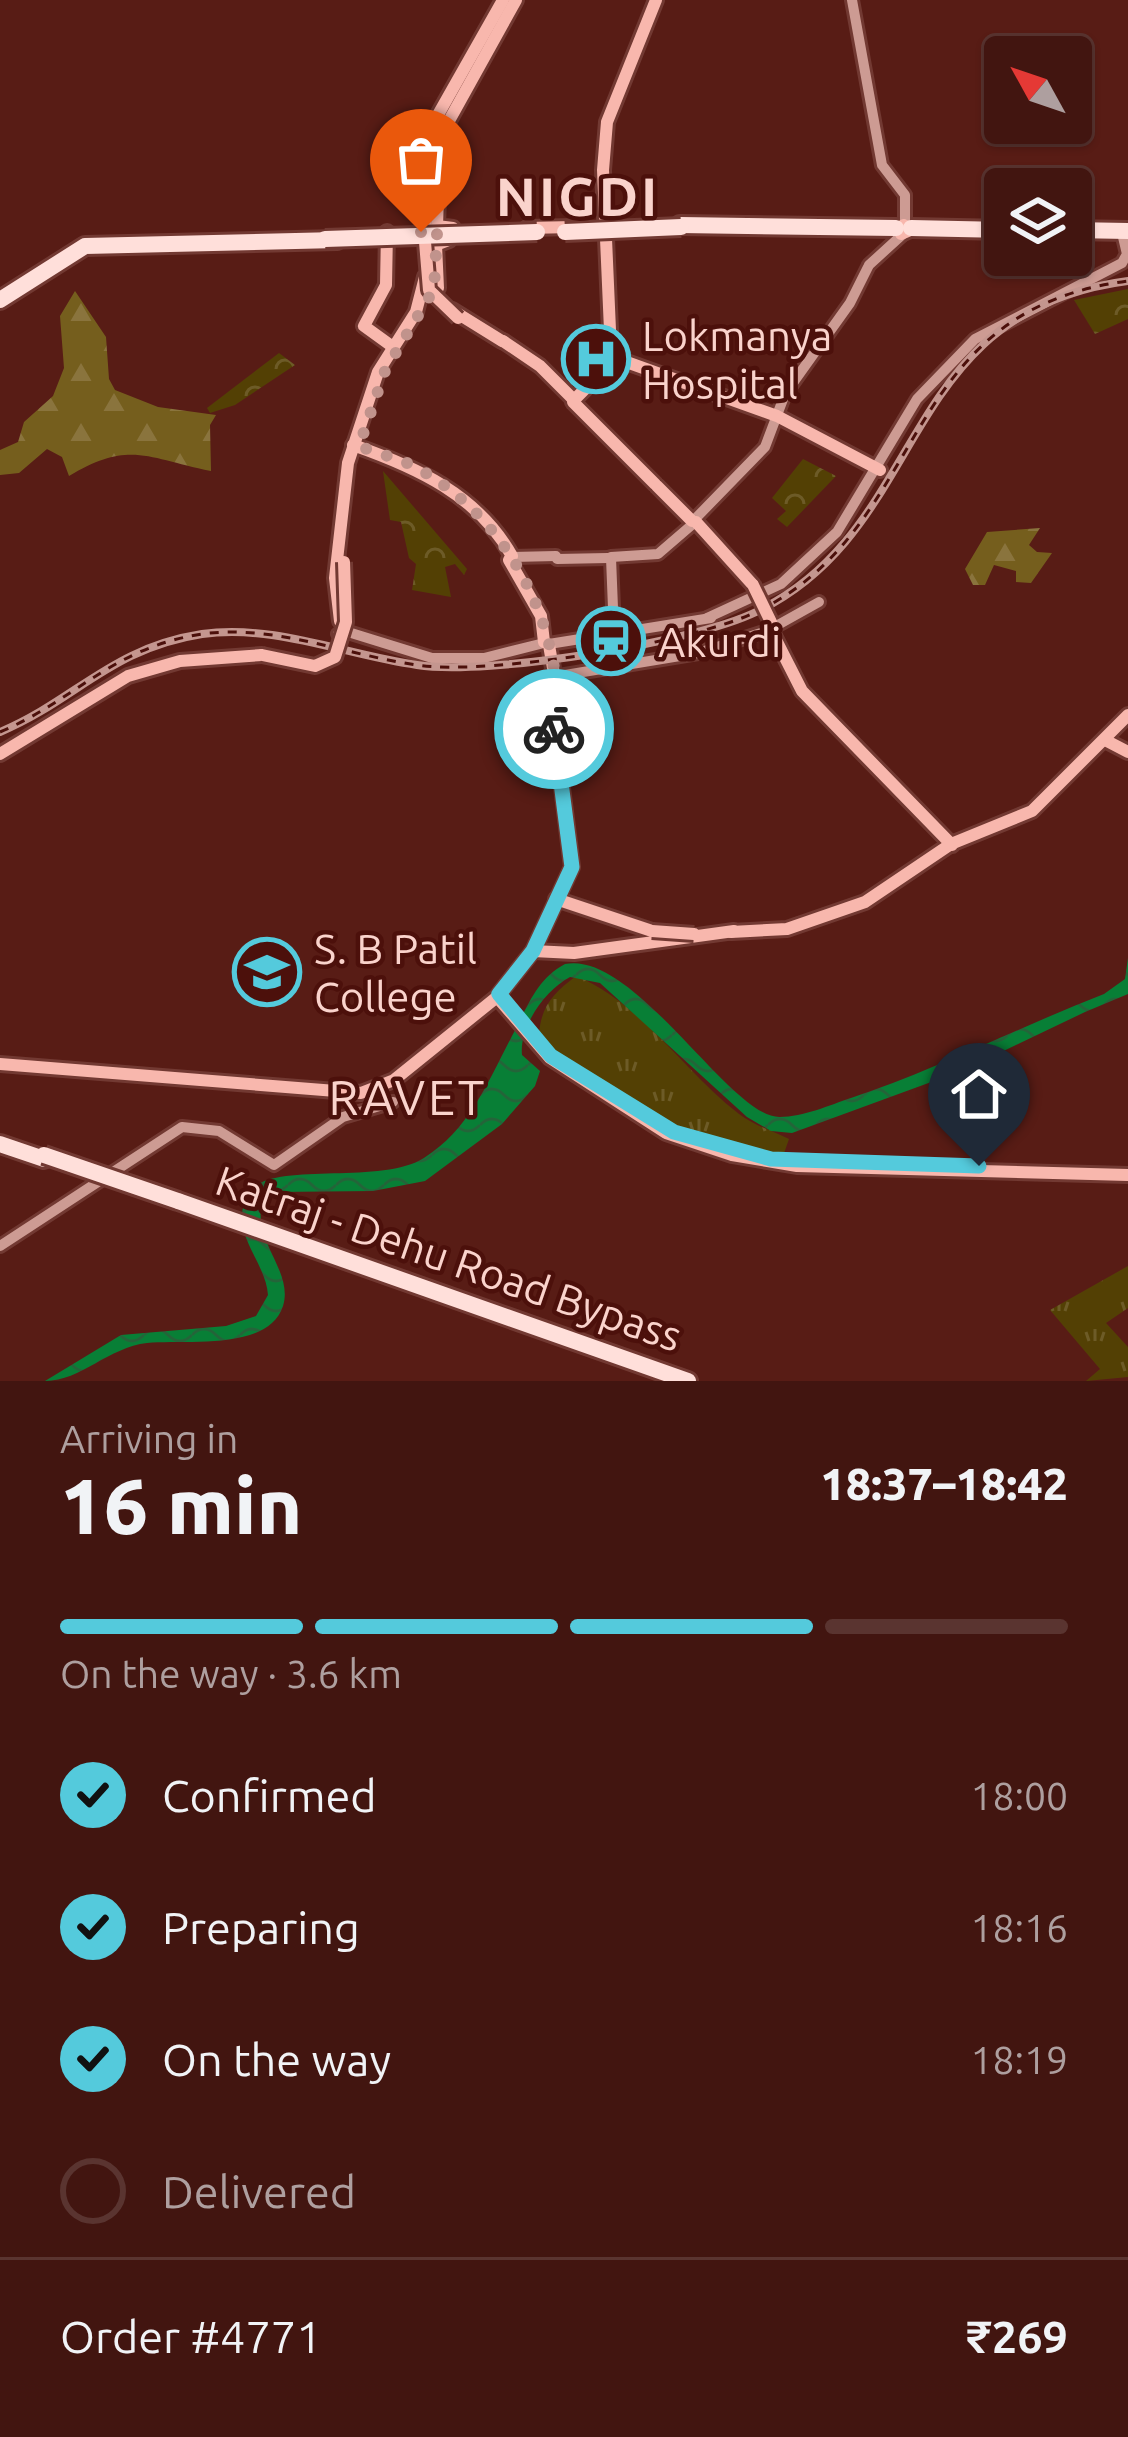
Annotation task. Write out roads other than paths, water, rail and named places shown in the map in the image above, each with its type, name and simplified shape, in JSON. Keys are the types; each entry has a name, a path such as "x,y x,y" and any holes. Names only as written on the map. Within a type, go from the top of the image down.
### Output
{"highway":[{"path":"0,299 84,244 694,226 831,228 903,216 984,230"},
{"path":"1092,232 1125,233"},
{"path":"321,238 486,233"},
{"path":"408,238 419,243 432,280"},
{"name":"Katraj - Dehu Road Bypass","path":"0,1142 688,1381"},
{"name":"Katraj - Dehu Road Bypass","path":"266,1233 667,1378"},
{"path":"636,1370 667,1378"}],"main road":[{"path":"502,0 435,130 426,204 408,238 429,290 462,320 502,342"},
{"path":"408,238 437,223 435,130 515,0"},
{"path":"573,399 608,357 607,120 655,0"},
{"path":"511,558 652,556 760,456 787,392 847,309 868,266 903,216 880,166 867,68 851,0"},
{"path":"393,346 365,327 436,184 431,155"},
{"path":"357,448 385,371 432,280 431,155"},
{"path":"5,752 107,681 143,665 185,655 243,654 314,666 331,661 346,622 341,562 357,448 378,371 429,286 431,155"},
{"path":"604,229 694,226"},
{"path":"486,233 694,226 831,228"},
{"path":"341,562 347,633 433,658 484,658 740,609 797,574 849,522 916,399 963,351 989,328 1125,260 1125,233"},
{"path":"408,238 454,312 540,366 694,521 750,584 802,692 953,844"},
{"path":"408,238 432,280"},
{"path":"416,312 432,280"},
{"path":"608,357 778,417 879,471"},
{"path":"357,448 423,473 484,521 542,612 570,863 535,948 497,994 370,1089"},
{"path":"609,557 613,633"},
{"path":"750,584 763,592 797,574"},
{"path":"707,618 750,597 750,584"},
{"path":"551,676 720,647 819,602"},
{"path":"5,752 147,669 243,654"},
{"path":"535,948 574,953 671,937 791,927 868,901 953,844 1048,802 1128,716"},
{"path":"1108,739 1128,750"},
{"path":"558,897 652,929 696,935"},
{"path":"497,994 554,1059 673,1134 732,1155 797,1166 1128,1173"},
{"path":"0,1063 370,1089 390,1096 393,1102 343,1118 274,1165 219,1131 184,1126 0,1246"},
{"path":"0,1142 179,1203"},
{"path":"41,1158 103,1177"},
{"path":"266,1233 698,1381"},
{"path":"402,1285 636,1370"}],"water":[{"path":"1128,958 1128,994 964,1070 792,1133 771,1131 747,1117 600,983 570,977 543,1000 525,1033 522,1055 540,1071 535,1086 502,1124 425,1181 373,1191 274,1192 263,1200 262,1228 285,1293 274,1321 243,1337 133,1346 71,1376 45,1381 121,1335 226,1326 256,1316 268,1295 244,1232 242,1219 250,1192 261,1182 279,1177 405,1166 440,1147 485,1087 533,996 565,964 592,967 621,982 736,1092 760,1110 780,1117 883,1087 1104,994 1125,979"}],"railway":[{"path":"0,732 118,663 170,641 202,634 257,633 417,665 449,667 589,654 726,624 756,612 813,575 855,529 954,377 996,334 1052,300 1128,281"}],"place":[{"name":"Lokmanya Hospital","path":"596,359"},
{"name":"Akurdi","path":"611,641"},
{"name":"S. B Patil College","path":"267,972"}],"district":[{"name":"NIGDI","path":"578,196"},
{"name":"RAVET","path":"408,1097"}]}
